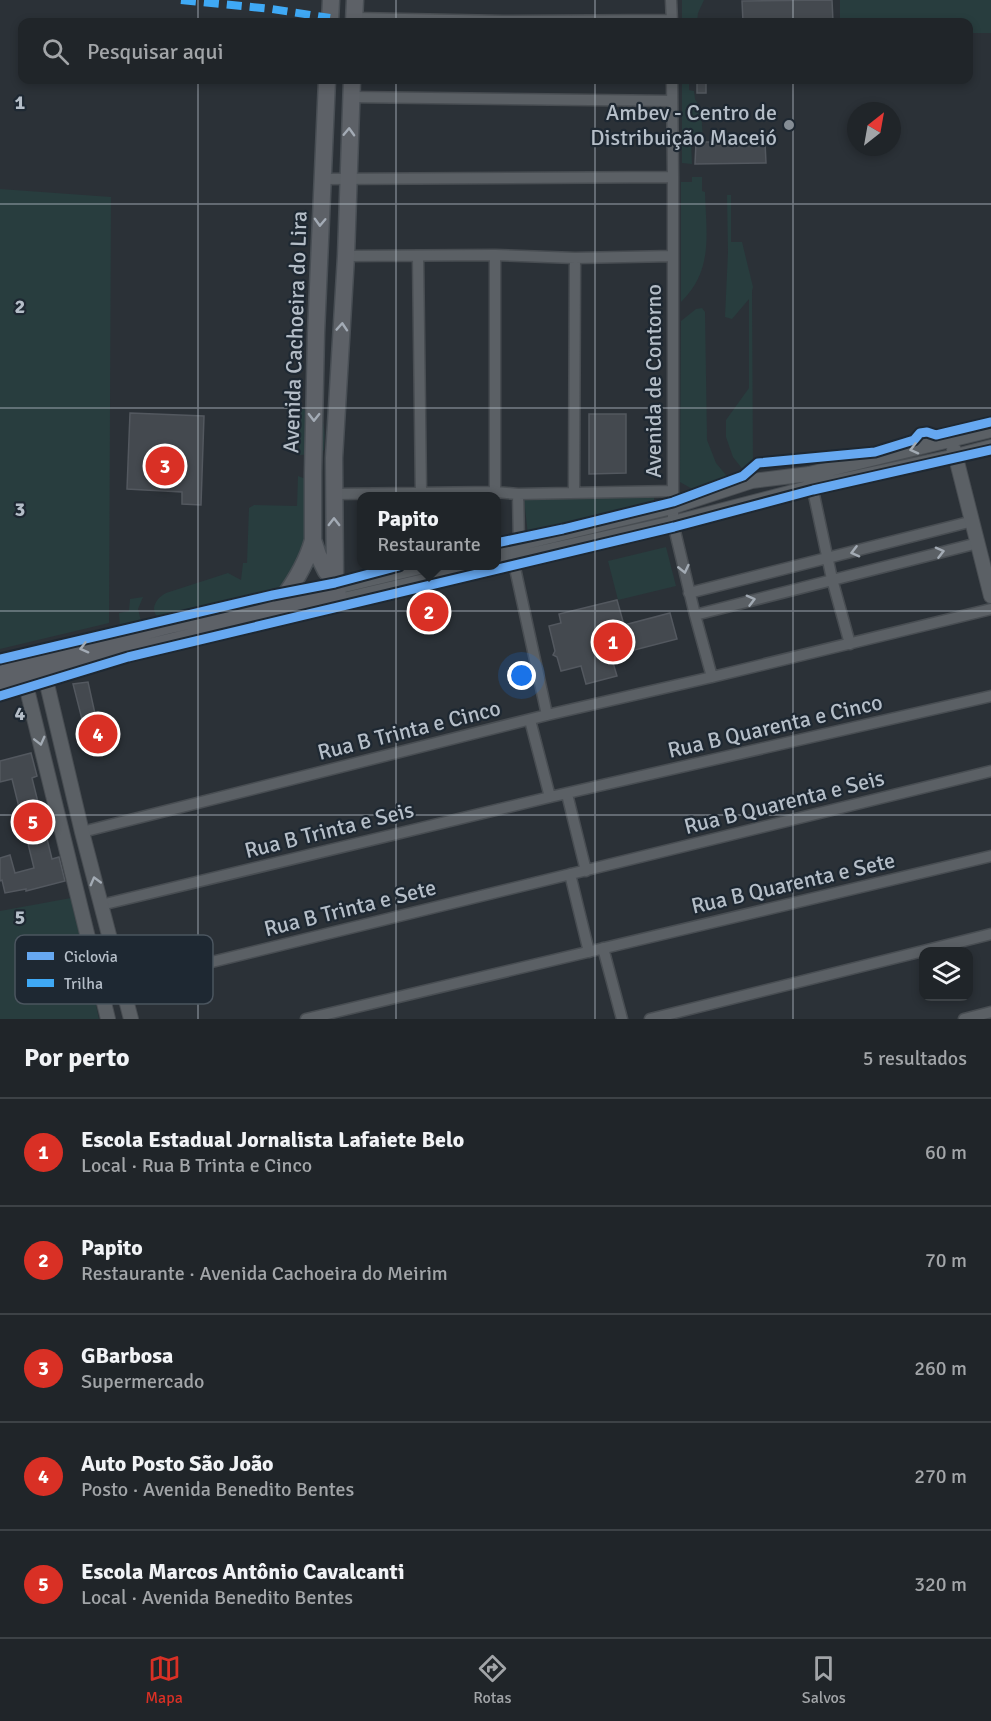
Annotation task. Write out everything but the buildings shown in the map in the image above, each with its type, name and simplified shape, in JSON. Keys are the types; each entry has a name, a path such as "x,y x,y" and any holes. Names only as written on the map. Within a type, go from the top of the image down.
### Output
{"main road":[{"path":"330,18 331,0"},
{"path":"355,0 355,18"},
{"name":"Avenida Cachoeira do Lira","path":"327,84 312,473 314,542 336,590"},
{"name":"Avenida Cachoeira do Lira","path":"336,590 335,429 346,256 352,84"},
{"path":"283,598 299,576 314,542 326,552 334,546"},
{"path":"42,666 162,627 283,598 336,590"},
{"path":"0,669 22,670 42,666 336,590"},
{"path":"0,683 22,670"}],"street":[{"path":"671,0 672,18"},
{"name":"Avenida de Contorno","path":"672,84 673,523 694,615 712,677"},
{"path":"351,97 672,101"},
{"path":"322,179 674,177"},
{"path":"346,256 495,255 575,258 673,256"},
{"path":"495,255 495,492"},
{"path":"418,256 421,492"},
{"path":"574,493 575,258"},
{"path":"501,562 673,523 991,430"},
{"path":"951,440 978,543 988,571 991,596"},
{"path":"501,548 672,507 752,481 811,481 956,456 991,447"},
{"path":"811,481 827,559 850,644"},
{"path":"501,493 673,490"},
{"path":"334,494 357,494"},
{"path":"518,494 519,543"},
{"path":"689,593 973,521"},
{"path":"694,615 978,543"},
{"path":"513,559 546,715"},
{"path":"336,590 409,570"},
{"path":"336,590 463,570"},
{"name":"Rua B Trinta e Cinco","path":"82,832 546,715 991,609"},
{"path":"42,666 110,935"},
{"path":"22,670 89,935"},
{"name":"Rua B Quarenta e Cinco","path":"567,794 991,696"},
{"path":"530,720 550,797"},
{"name":"Rua B Quarenta e Seis","path":"586,871 991,771"},
{"path":"567,794 586,871"},
{"name":"Rua B Trinta e Seis","path":"101,905 567,794"},
{"name":"Rua B Quarenta e Sete","path":"306,1019 991,856"},
{"name":"Rua B Trinta e Sete","path":"213,962 586,871"},
{"path":"570,874 589,952"},
{"path":"650,1019 991,934"},
{"path":"603,948 622,1019"},
{"path":"105,1004 108,1019"},
{"path":"127,1004 131,1019"},
{"path":"964,1019 991,1012"}],"green space":[{"path":"682,0 704,0 697,18 682,18"},
{"path":"840,0 991,0 991,33 973,33 973,18 840,18"},
{"path":"682,84 689,84 689,90 694,91 695,99 701,110 703,141 691,142 692,164 682,163"},
{"path":"692,177 702,177 702,191 705,192 706,250 699,277 692,290 681,302 681,182 692,182"},
{"path":"0,189 111,197 109,623 0,649"},
{"path":"727,195 731,195 731,242 742,242 753,287 753,474 751,475 744,471 733,457 726,437 726,420 749,388 749,299 732,319 725,317 728,252"},
{"path":"702,308 705,312 707,440 716,463 731,481 694,490 680,482 681,321 696,309"},
{"path":"301,409 316,414 323,422 324,450 319,454 299,455"},
{"path":"298,476 311,481 315,563 306,578 291,588 183,616 157,616 155,605 158,599 166,593 228,573 241,580 243,563 247,563 249,508 254,505 297,506"},
{"path":"654,497 654,506 528,535 524,499"},
{"path":"666,547 676,586 618,600 608,561"},
{"path":"143,597 138,609 141,621 120,627 119,613 129,611 130,599"},
{"path":"71,898 82,935 15,935 15,1004 96,1004 99,1019 0,1019 0,911"}],"marked path":[{"path":"181,0 272,9 330,18"}],"cycle path":[{"path":"501,542 673,502 743,476 758,463 875,452 914,440 920,433 927,432 936,435 991,422"},
{"path":"501,568 674,527 813,490 991,450"},
{"path":"0,659 384,570"},
{"path":"0,696 128,657 493,570"}],"place":[{"name":"Ambev - Centro de Distribuição Maceió","path":"789,125"},
{"name":"GBarbosa","path":"165,466"},
{"name":"Papito","path":"429,612"},
{"name":"Escola Estadual Jornalista Lafaiete Belo","path":"613,642"},
{"name":"Auto Posto São João","path":"98,734"},
{"name":"Escola Marcos Antônio Cavalcanti","path":"33,822"}]}
